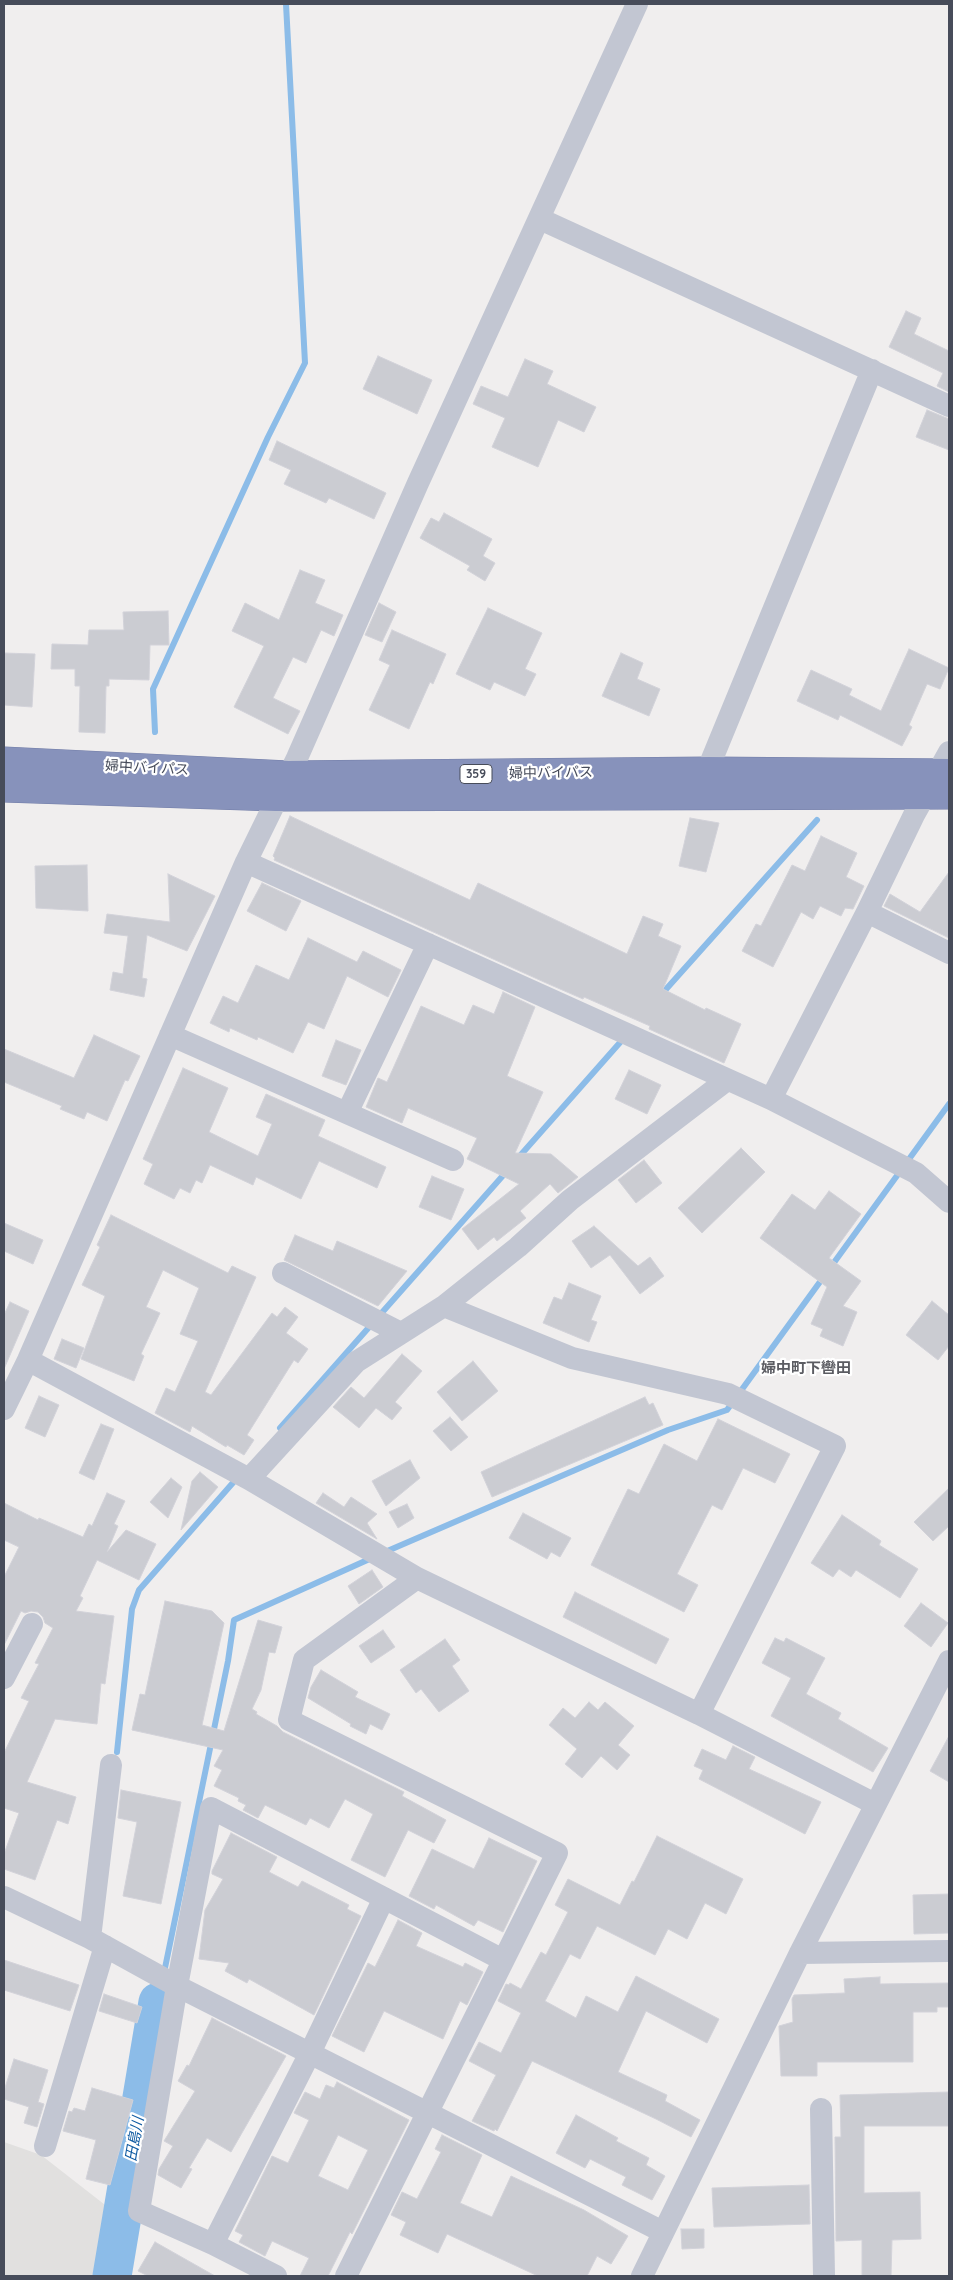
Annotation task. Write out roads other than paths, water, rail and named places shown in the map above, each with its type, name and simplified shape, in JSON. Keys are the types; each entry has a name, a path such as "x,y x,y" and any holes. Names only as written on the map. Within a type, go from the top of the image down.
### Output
{"highway":[{"name":"婦中バイパス","path":"4,761 282,786 709,771 942,777"},
{"name":"婦中バイパス","path":"4,788 942,777"}],"street":[{"path":"4,1409 17,1367 170,1035 246,862 637,4"},
{"path":"540,219 949,406"},
{"path":"709,771 712,759 872,370"},
{"path":"771,1099 867,912 914,815 942,777"},
{"path":"246,862 771,1099 916,1173 949,1202"},
{"path":"867,912 949,953"},
{"path":"347,1113 428,944"},
{"path":"170,1035 453,1160"},
{"path":"249,1479 356,1362 444,1306 518,1247 570,1200 727,1080"},
{"path":"283,1273 402,1333"},
{"path":"444,1306 572,1358 728,1394 835,1446 699,1714"},
{"path":"17,1367 249,1479 416,1578 699,1714 875,1804"},
{"path":"346,2276 557,1853 289,1720 304,1660 416,1578"},
{"path":"4,1678 32,1624"},
{"path":"642,2276 800,1953 949,1661"},
{"path":"45,2146 98,1942 111,1765"},
{"path":"276,2276 213,2244 139,2211 211,1808 503,1960"},
{"path":"4,1897 98,1942 178,1986 663,2232"},
{"path":"213,2244 310,2053 384,1898"},
{"path":"800,1953 949,1951"},
{"path":"821,2109 824,2276"}],"waterway":[{"path":"155,732 153,689 268,437 305,363 286,4"},
{"path":"660,996 817,820"},
{"path":"518,1158 624,1038"},
{"path":"385,1552 668,1430 727,1410 949,1104"},
{"path":"280,1428 507,1171"},
{"path":"117,1752 132,1609 139,1590 238,1477"},
{"path":"158,2002 228,1661 234,1620 374,1557"},
{"name":"田島川","path":"112,2276 158,2002"}],"district":[{"name":"婦中町下轡田","path":"806,1368"}]}
